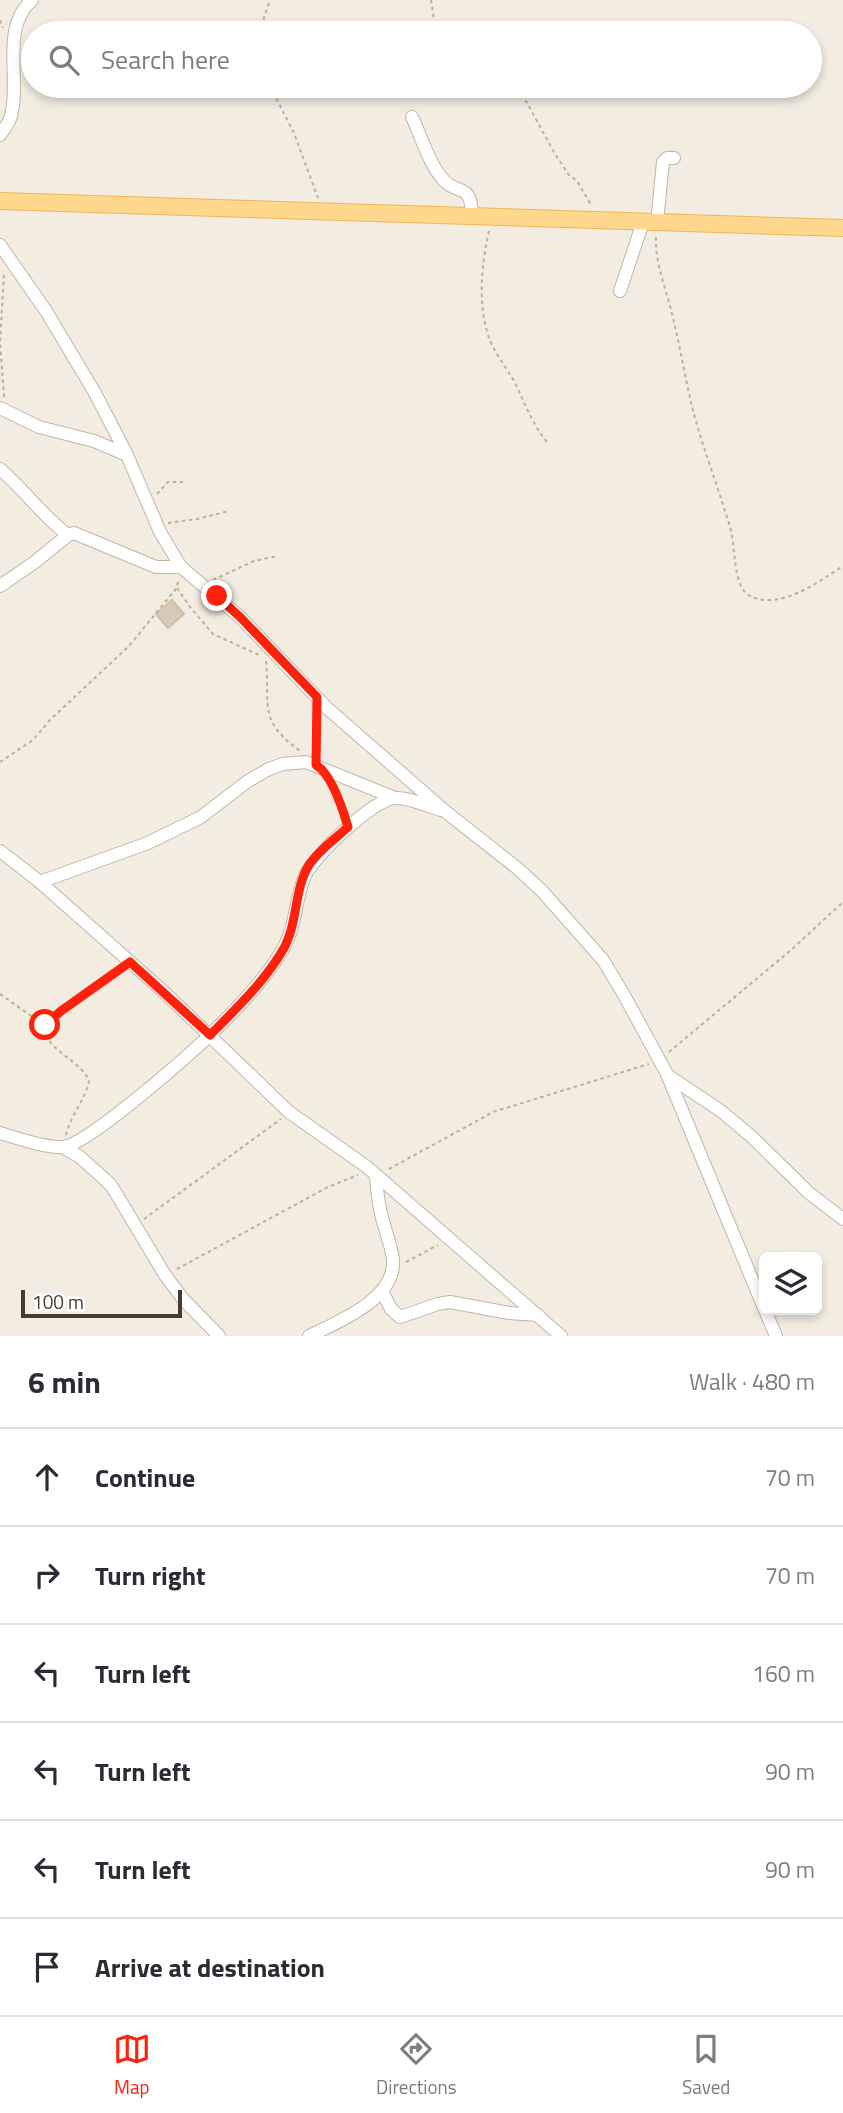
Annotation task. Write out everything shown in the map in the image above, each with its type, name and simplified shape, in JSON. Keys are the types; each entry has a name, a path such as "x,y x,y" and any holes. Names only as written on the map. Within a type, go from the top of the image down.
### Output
{"main road":[{"path":"0,201 843,228"}],"street":[{"path":"0,135 8,123 12,108 13,31 23,8 32,0"},
{"path":"412,117 440,176 451,187 464,190 468,195 472,216"},
{"path":"620,291 650,222 663,162 667,158 674,158"},
{"path":"3,250 73,356 111,421 156,523 179,567 240,617 317,697 446,812 534,883 586,938 619,985 667,1074 759,1295"},
{"path":"2,410 39,427 94,441 127,455"},
{"path":"0,470 27,494 46,517 68,535"},
{"path":"0,586 68,535 75,533 156,567 179,567"},
{"path":"40,882 148,844 201,817 235,790 269,769 299,762 319,767 395,798 446,812"},
{"path":"63,1147 82,1139 111,1119 210,1035 282,950 293,926 302,881 309,866 348,827 395,798"},
{"path":"0,851 40,882 130,962 289,1111 371,1171 561,1336"},
{"path":"667,1074 731,1119 809,1193 843,1219"},
{"path":"0,1133 63,1147 80,1157 111,1185 165,1275 183,1299 219,1336"},
{"path":"309,1336 360,1309 383,1291 389,1281 393,1269 391,1249 371,1171"},
{"path":"383,1291 391,1309 401,1317 444,1303 538,1315"},
{"path":"767,1315 776,1336"}],"path":[{"path":"263,21 270,0"},
{"path":"431,0 434,21"},
{"path":"276,98 294,133 324,212"},
{"path":"524,98 569,175 584,192 596,220"},
{"path":"492,216 482,272 487,330 532,424 547,442"},
{"path":"650,222 697,425 730,526 742,588 749,596 757,598 793,596 843,566"},
{"path":"2,410 0,342 3,250"},
{"path":"146,499 159,493 168,482 183,482"},
{"path":"156,523 197,519 229,511"},
{"path":"203,585 254,561 278,556"},
{"path":"0,762 33,740 50,720 128,646 177,588 179,567"},
{"path":"177,588 213,634 266,658 271,722 278,733 302,752"},
{"path":"317,697 319,767 342,809 348,827"},
{"path":"165,1275 328,1187 371,1171 493,1112 658,1060 843,902"},
{"path":"63,1147 67,1129 89,1080 81,1069 48,1040 43,1031 45,1025 130,962"},
{"path":"0,994 45,1025"},
{"path":"137,1226 158,1208 258,1138 289,1111"},
{"path":"393,1269 448,1239"}],"building":[{"path":"172,600 184,614 168,628 156,614"}],"route":[{"path":"45,1025 130,962 210,1035 266,972 286,944 297,911 302,881 309,866 348,827 327,778 316,765 317,697 217,596"}]}
